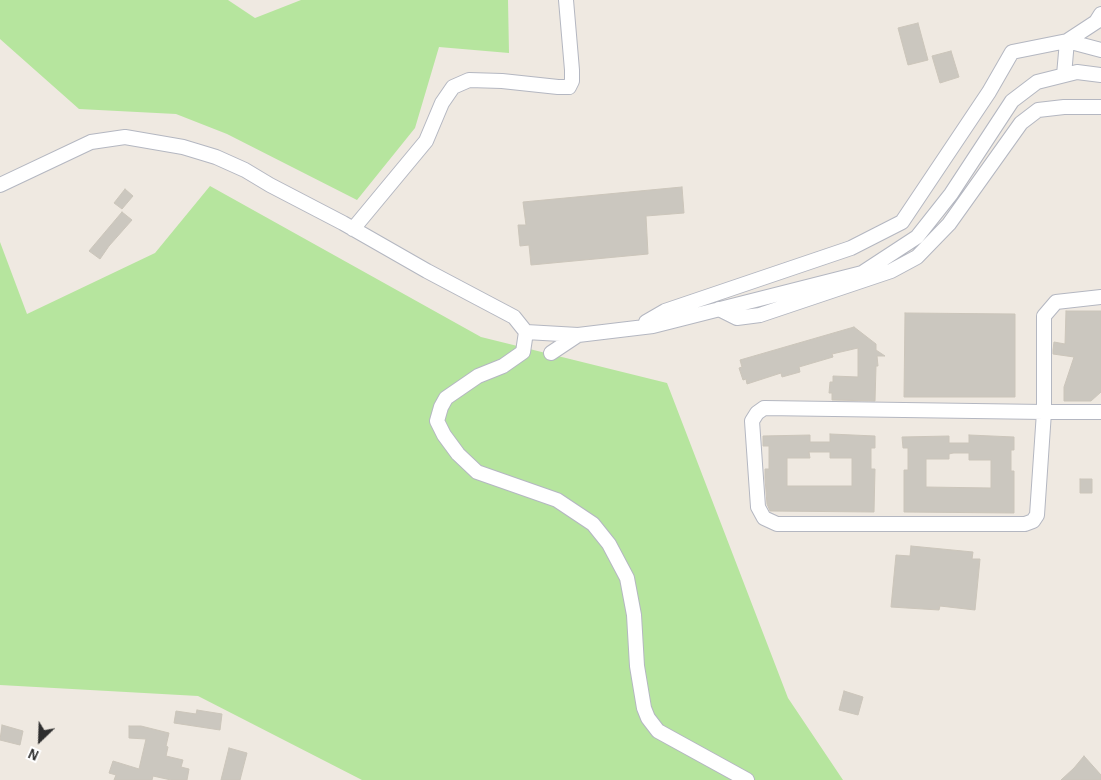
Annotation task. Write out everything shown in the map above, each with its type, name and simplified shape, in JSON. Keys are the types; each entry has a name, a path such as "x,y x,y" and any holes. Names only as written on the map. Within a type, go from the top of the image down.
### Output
{"street":[{"path":"353,229 426,141 442,103 453,87 469,80 502,81 558,88 569,86 572,81 572,70 566,0"},
{"path":"634,328 666,312 851,248 902,222 989,92 1012,52 1067,41 1096,22 1101,14"},
{"path":"1067,41 1101,50"},
{"path":"1064,75 1067,41"},
{"path":"526,332 578,335 652,326 862,273 917,237 951,194 1012,100 1037,82 1077,72 1101,75"},
{"path":"719,309 737,318 760,315 891,271 917,257 949,224 1021,123 1038,110 1064,107 1101,107"},
{"path":"0,185 91,142 125,136 183,148 216,157 245,170 514,317 526,332 523,352 503,366 478,376 446,398 441,407 437,422 440,428 458,454 478,472 557,500 593,524 609,544 626,578 634,615 637,666 644,708 648,718 658,731 747,780"},
{"path":"1101,297 1056,302 1044,316 1044,412 1037,515 1033,521 1025,524 777,524 764,518 758,507 752,421 756,413 764,408 1044,412 1101,412"},
{"path":"551,353 578,335"}],"green space":[{"path":"0,0 228,0 255,18 301,0 508,0 509,53 439,47 415,128 357,200 227,134 176,114 79,109 0,39"},
{"path":"210,186 481,337 667,383 788,698 843,780 362,780 198,696 0,685 0,242 27,314 155,253"}],"building":[{"path":"918,23 928,60 908,65 898,28"},
{"path":"951,51 959,77 940,83 932,56"},
{"path":"682,187 684,213 646,216 648,254 531,265 529,245 520,246 518,225 526,225 523,202"},
{"path":"125,189 133,196 122,209 114,203"},
{"path":"122,212 132,220 100,259 89,251"},
{"path":"1066,311 1101,311 1101,392 1091,401 1064,401 1064,387 1074,357 1053,354 1053,350 1054,342 1065,344"},
{"path":"905,313 1015,314 1015,397 904,397"},
{"path":"854,327 876,344 876,350 885,356 877,356 875,401 832,400 832,393 829,393 830,382 833,382 833,376 858,377 858,348 832,354 833,357 799,367 800,372 782,377 781,373 747,384 746,379 743,380 739,368 742,367 740,360"},
{"path":"830,434 875,436 875,448 871,448 871,469 875,469 874,512 770,511 767,504 765,478 765,469 769,469 769,446 763,446 763,436 810,435 810,442 830,442","holes":["809,452 830,452 830,458 852,458 852,486 787,486 787,458 810,458"]},
{"path":"969,435 1014,437 1014,450 1011,450 1011,471 1014,471 1014,513 904,512 904,470 908,470 908,448 903,448 902,437 949,436 949,443 969,443","holes":["969,453 969,460 991,460 991,488 926,487 926,459 949,459 949,454"]},
{"path":"1080,479 1092,479 1092,493 1080,493"},
{"path":"911,546 973,552 972,559 980,559 975,610 940,606 939,610 891,607 896,555 910,556"},
{"path":"844,691 863,697 858,715 839,710"},
{"path":"197,710 222,714 220,730 174,723 176,711 196,714"},
{"path":"2,725 23,731 20,745 0,740"},
{"path":"129,726 141,726 169,733 166,756 183,760 181,767 189,769 187,780 171,780 153,776 152,780 114,780 116,775 109,773 113,761 139,769 146,739 129,738"},
{"path":"229,748 247,753 240,780 221,780"},
{"path":"1084,756 1101,775 1101,780 1061,780 1074,768"}]}
